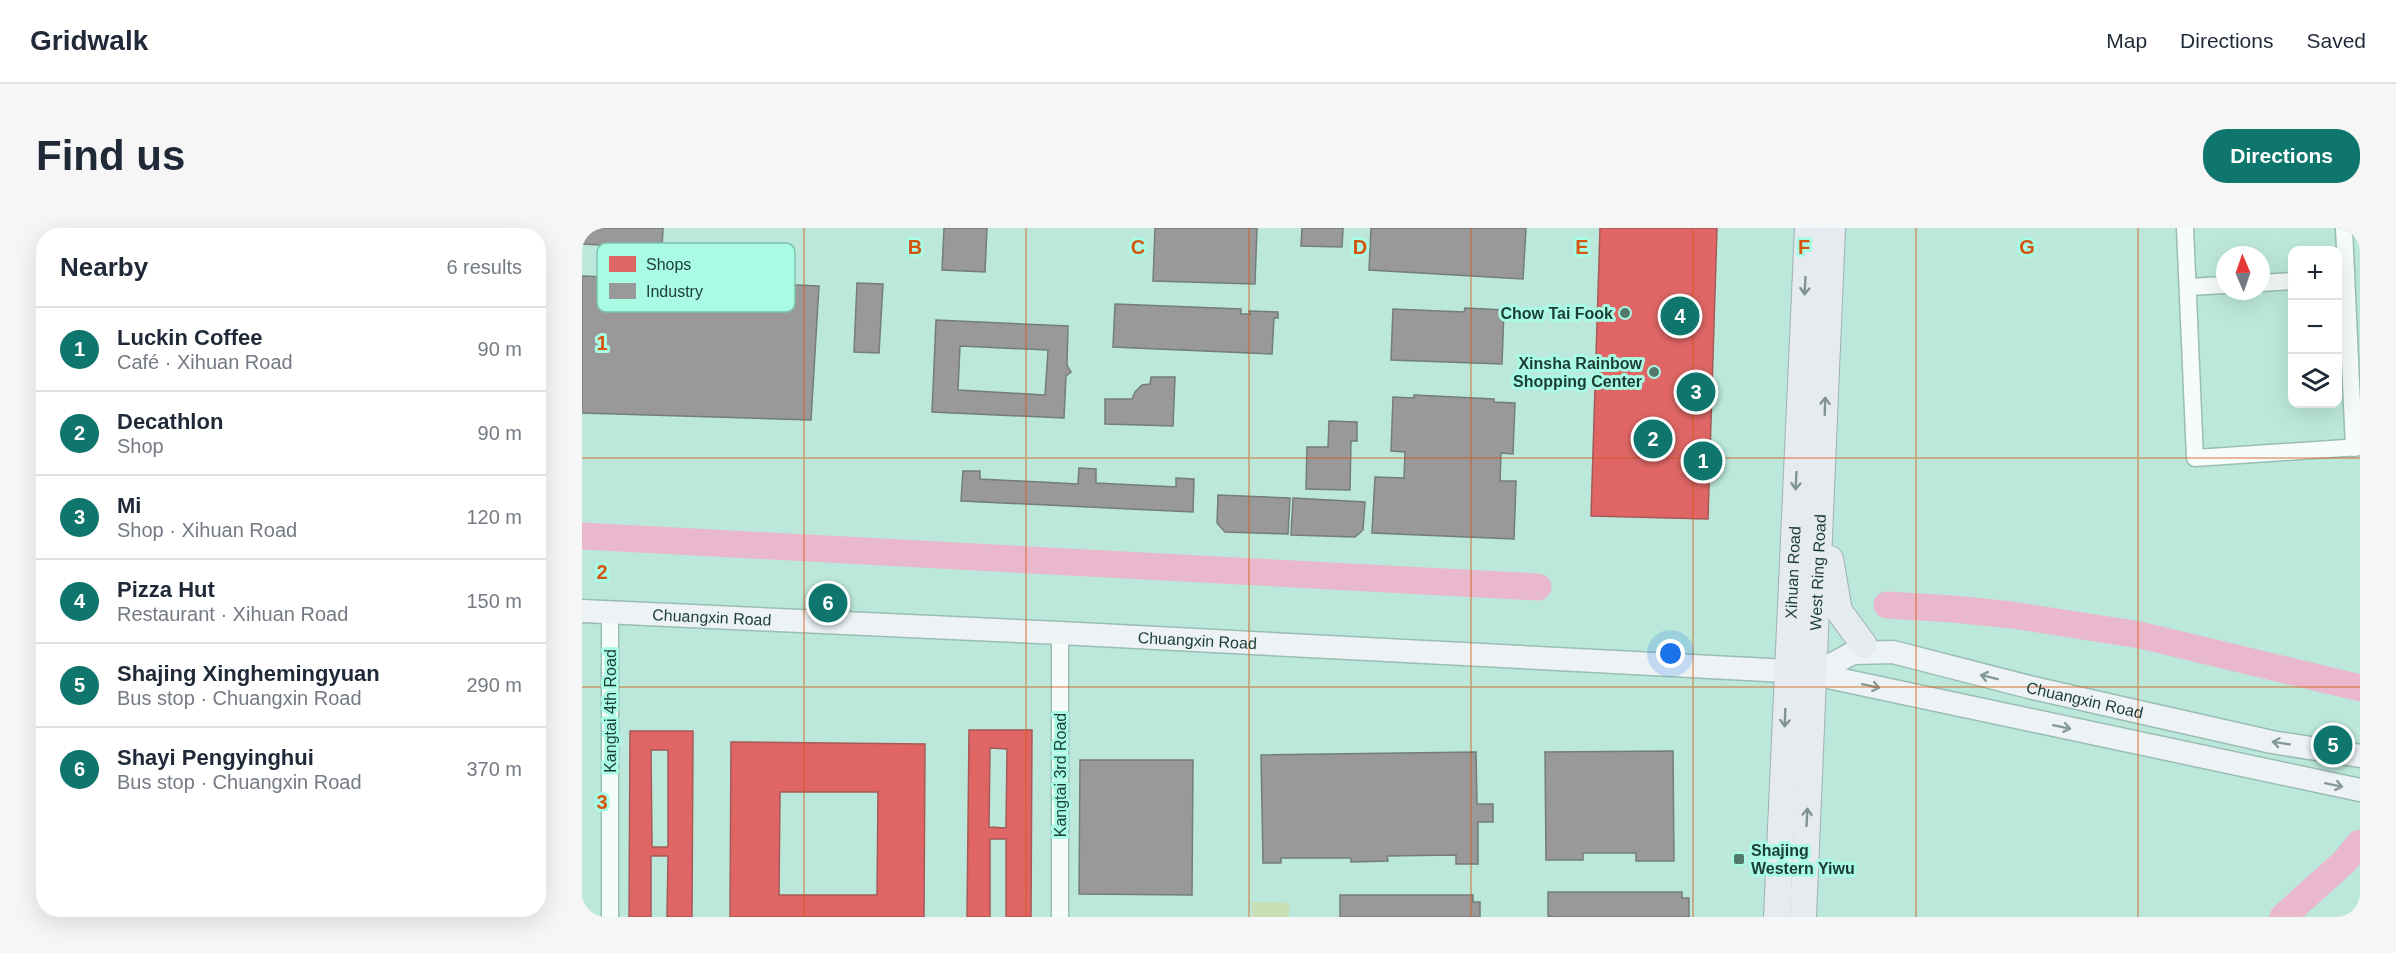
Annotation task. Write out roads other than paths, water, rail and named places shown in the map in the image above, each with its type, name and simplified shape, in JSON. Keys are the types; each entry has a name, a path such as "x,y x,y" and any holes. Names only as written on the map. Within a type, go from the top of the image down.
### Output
{"main road":[{"name":"Xihuan Road","path":"1777,917 1808,228"},
{"name":"West Ring Road","path":"1803,917 1832,228"},
{"path":"1819,550 1831,560 1839,611 1864,645"}],"street":[{"path":"2185,228 2195,458 2357,447 2344,228"},
{"path":"2270,282 2288,281"},
{"path":"2188,287 2216,285"},
{"name":"Chuangxin Road","path":"582,611 1787,671 1814,674 2360,790"},
{"name":"Kangtai 4th Road","path":"610,613 610,917"},
{"name":"Kangtai 3rd Road","path":"1060,633 1060,917"},
{"name":"Chuangxin Road","path":"1814,674 1853,653 1893,652 2033,688 2260,740 2360,756"}],"waterway":[{"path":"582,536 1538,587"},
{"path":"1887,605 2012,615 2140,635 2360,688"},
{"path":"2283,917 2344,862 2360,843"}],"place":[{"name":"Chow Tai Fook","path":"1625,313"},
{"name":"Pizza Hut","path":"1680,316"},
{"name":"Xinsha Rainbow Shopping Center","path":"1654,372"},
{"name":"Mi","path":"1696,392"},
{"name":"Decathlon","path":"1653,439"},
{"name":"Luckin Coffee","path":"1703,461"},
{"name":"Shayi Pengyinghui","path":"828,603"},
{"name":"Shajing Xinghemingyuan","path":"2333,745"},
{"name":"Shajing Western Yiwu","path":"1739,859"}]}
